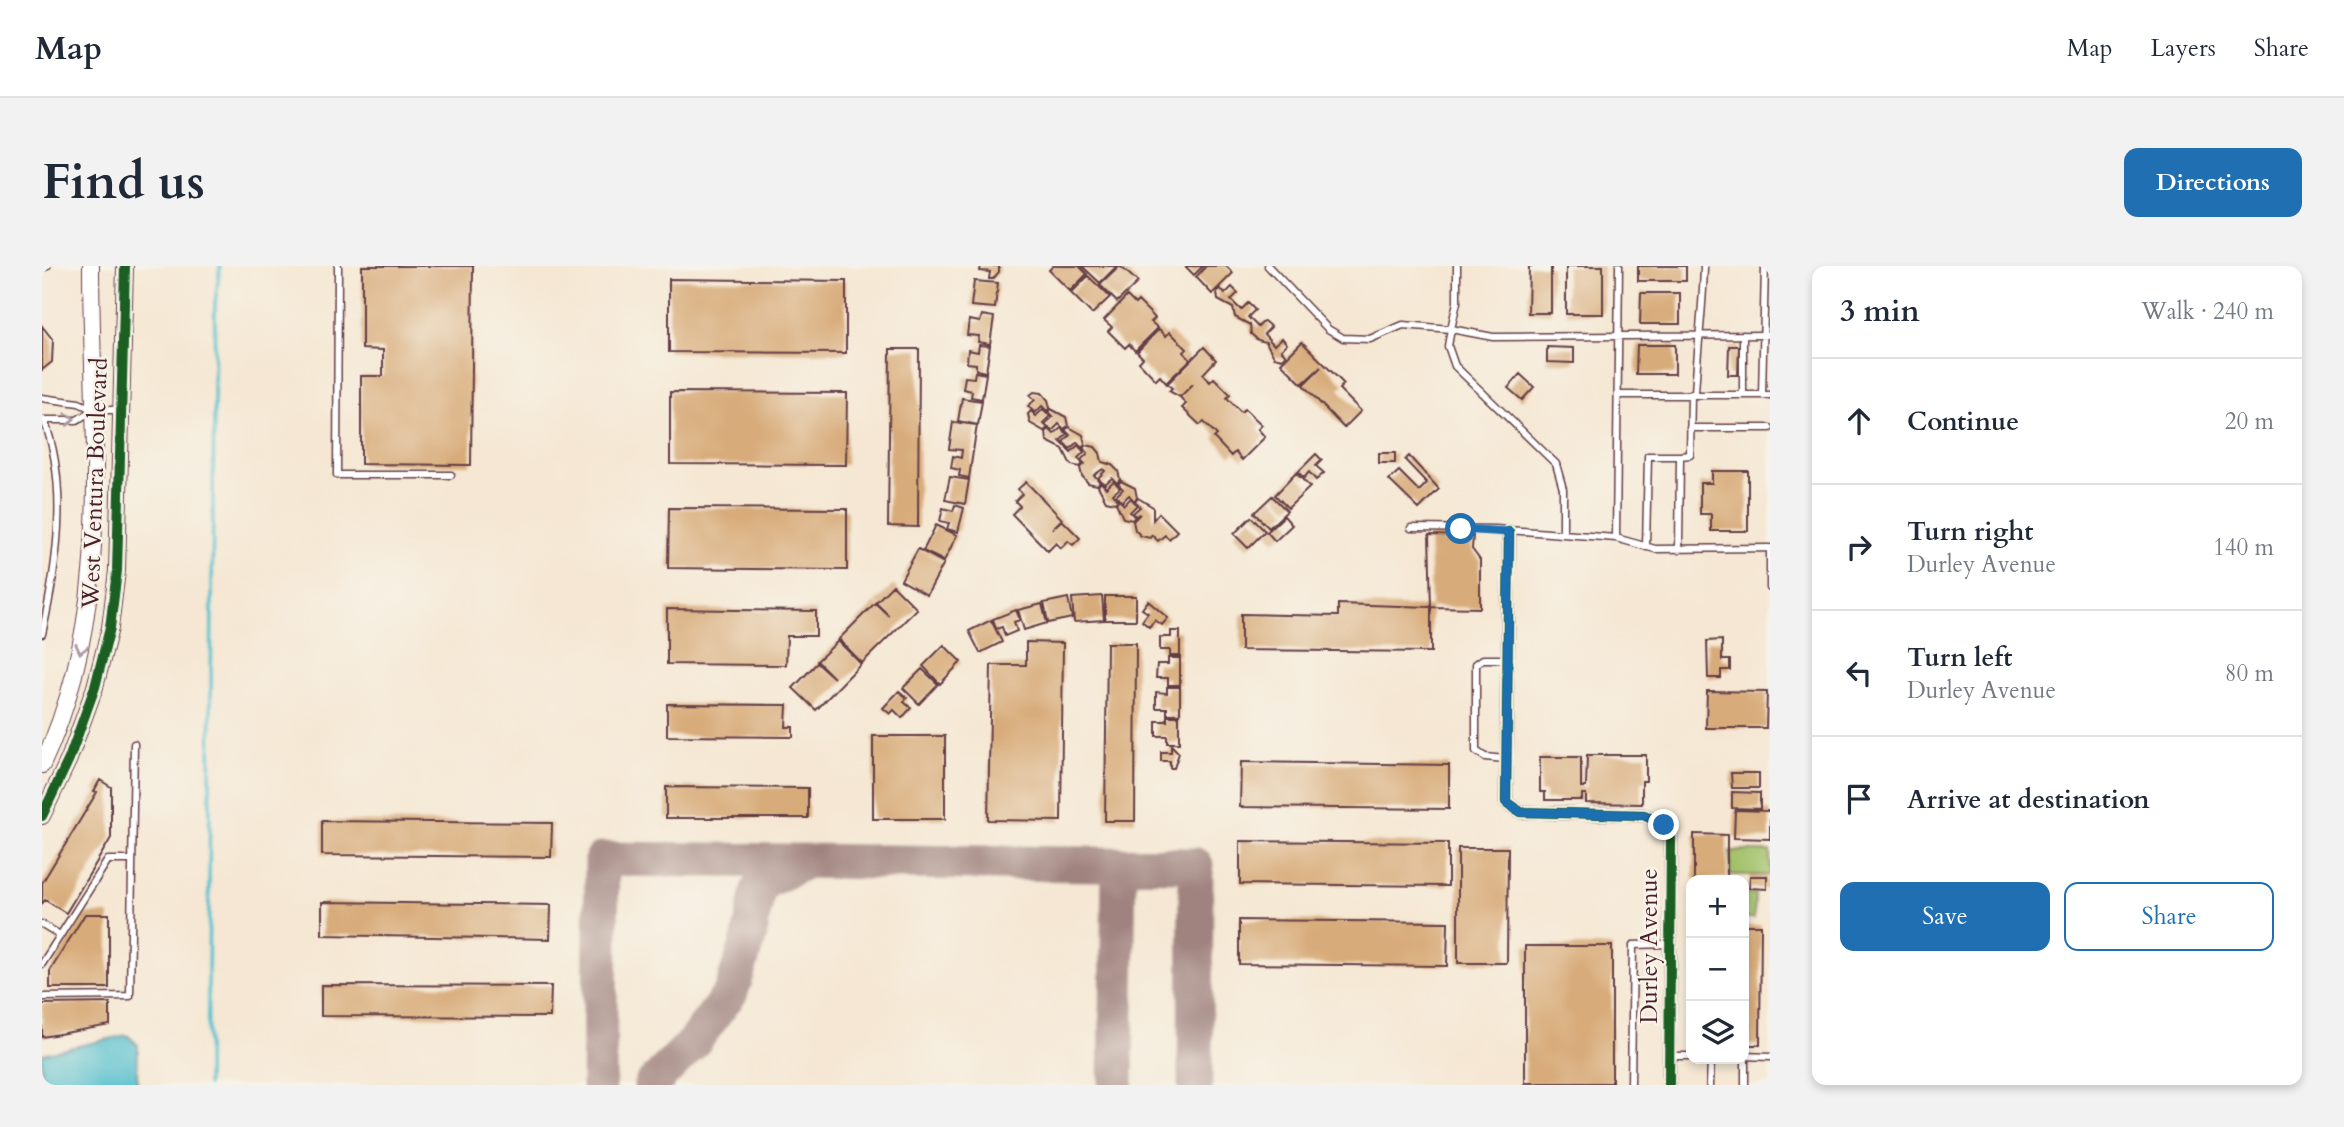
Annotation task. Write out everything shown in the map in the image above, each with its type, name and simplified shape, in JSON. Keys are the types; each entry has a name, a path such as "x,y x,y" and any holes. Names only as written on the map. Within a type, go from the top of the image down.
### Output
{"street":[{"name":"West Ventura Boulevard","path":"42,765 74,682 87,625 93,572 91,266"},
{"name":"West Ventura Boulevard","path":"42,816 69,759 95,687 110,628 117,571 125,266"},
{"name":"Durley Avenue","path":"1509,532 1504,792 1506,802 1520,812 1644,815 1664,825 1671,838 1669,1085"}],"lane":[{"path":"338,266 337,475 451,475"},
{"path":"1268,266 1328,329 1343,338 1370,339 1403,325 1451,329 1493,337 1766,335"},
{"path":"1457,266 1457,302 1448,346 1455,366 1556,464 1563,489 1563,534"},
{"path":"1616,538 1620,395 1619,266"},
{"path":"1646,547 1648,456 1690,455 1697,334 1703,323 1704,266"},
{"path":"1620,395 1766,395 1765,266"},
{"path":"1743,335 1743,395"},
{"path":"42,398 79,403 93,410 120,410"},
{"path":"42,634 52,581 57,477 43,420 78,420 93,410"},
{"path":"1690,428 1770,428"},
{"path":"1679,550 1680,456"},
{"path":"1410,528 1616,538 1646,547 1679,550 1770,548 1770,588"},
{"path":"1505,759 1485,757 1476,751 1475,712 1476,664 1483,659 1507,659"},
{"path":"42,997 130,996 134,744"},
{"path":"42,964 108,860 132,860"},
{"path":"42,924 60,935"},
{"path":"1631,1085 1633,945 1670,944"},
{"path":"1670,1056 1686,1056"},
{"path":"1749,1056 1770,1057"},
{"path":"1710,1085 1711,1064"},
{"path":"1744,1064 1745,1085"}],"green space":[{"path":"1730,851 1770,851 1770,875 1730,875"},
{"path":"1749,894 1755,894 1754,918 1749,918"}],"water":[{"path":"127,1035 138,1045 137,1085 42,1085 42,1054"}],"building":[{"path":"362,266 473,266 471,465 361,464 361,376 383,376 383,350 362,349"},
{"path":"981,266 999,266 999,272 993,279 989,279 990,272 980,271"},
{"path":"1053,266 1079,266 1087,274 1070,291 1049,270"},
{"path":"1082,266 1117,266 1100,283"},
{"path":"1120,266 1138,282 1117,302 1100,285"},
{"path":"1185,266 1203,266 1194,275"},
{"path":"1206,266 1226,266 1233,273 1212,294 1196,277"},
{"path":"1529,266 1551,266 1551,313 1528,313"},
{"path":"1566,266 1603,266 1603,314 1566,314"},
{"path":"1638,266 1686,266 1686,281 1638,281"},
{"path":"1088,276 1110,297 1092,314 1071,293"},
{"path":"669,279 846,281 846,353 669,352"},
{"path":"974,281 998,283 995,308 971,306"},
{"path":"1232,287 1238,293 1231,300 1241,310 1248,303 1255,310 1248,317 1258,327 1264,321 1271,327 1264,334 1274,345 1282,338 1287,344 1281,350 1286,355 1282,359 1274,357 1266,342 1251,334 1250,325 1235,317 1233,308 1218,300 1217,292 1220,288 1225,294"},
{"path":"1641,293 1680,293 1680,324 1640,324"},
{"path":"1127,296 1135,304 1138,301 1155,318 1151,322 1158,328 1135,351 1129,344 1125,348 1108,331 1112,327 1104,320"},
{"path":"982,315 994,317 990,344 978,342 979,336 967,335 969,320 980,322"},
{"path":"42,326 53,340 52,362 42,370"},
{"path":"1159,329 1166,336 1170,332 1187,349 1184,352 1190,360 1166,383 1160,376 1156,380 1139,362 1143,358 1137,352"},
{"path":"1302,342 1344,384 1339,389 1361,411 1344,428 1303,385 1321,367 1302,384 1281,363"},
{"path":"979,345 990,346 986,372 976,370 976,364 967,363 968,350 978,352"},
{"path":"1637,345 1675,345 1675,374 1636,374"},
{"path":"1729,346 1739,346 1738,375 1728,375"},
{"path":"1204,347 1216,360 1203,374 1210,382 1214,378 1230,394 1227,398 1241,412 1245,409 1262,425 1258,429 1265,437 1242,460 1235,452 1231,456 1214,438 1217,435 1204,422 1200,425 1182,408 1186,404 1169,391 1172,388 1167,384"},
{"path":"1547,347 1574,348 1574,363 1547,362"},
{"path":"890,349 919,349 918,527 888,526"},
{"path":"975,372 986,374 982,399 971,397 972,391 963,389 965,377 974,378"},
{"path":"1520,374 1534,387 1522,400 1508,388"},
{"path":"670,392 847,393 846,465 670,464"},
{"path":"1034,392 1042,393 1048,400 1050,408 1047,411 1042,406 1035,413 1028,406 1035,400 1030,395"},
{"path":"962,398 982,401 978,425 958,421"},
{"path":"1043,409 1050,416 1043,423 1048,428 1044,431 1030,423 1028,414 1031,411 1036,416"},
{"path":"1051,409 1066,417 1068,426 1064,429 1059,424 1052,431 1045,424 1053,417 1048,412"},
{"path":"953,422 977,425 969,478 959,476 960,470 951,468 953,456 961,458 962,450 949,449"},
{"path":"1069,427 1083,435 1085,444 1082,447 1077,442 1070,449 1063,442 1070,435 1065,430"},
{"path":"1061,428 1067,434 1060,441 1071,452 1078,445 1084,452 1078,458 1083,464 1080,467 1071,465 1063,449 1047,441 1046,432 1049,429 1054,434"},
{"path":"1086,445 1095,447 1102,462 1112,465 1118,471 1120,479 1117,483 1112,478 1105,484 1098,478 1105,471 1103,469 1094,475 1100,482 1097,485 1088,483 1082,476 1080,468 1085,464 1081,460 1088,453 1083,448"},
{"path":"1379,453 1395,453 1395,463 1379,463"},
{"path":"1316,454 1322,460 1316,466 1324,473 1316,480 1309,472 1304,478 1298,472"},
{"path":"1409,456 1439,489 1419,509 1389,480 1399,471 1419,491 1427,483 1405,460"},
{"path":"1712,471 1748,471 1748,531 1711,531 1711,514 1700,514 1700,483 1712,483"},
{"path":"1296,473 1310,487 1288,508 1275,495"},
{"path":"950,477 969,480 965,504 945,500"},
{"path":"1114,481 1120,488 1113,494 1118,500 1115,503 1106,501 1098,486 1101,482 1106,488"},
{"path":"1121,481 1135,488 1137,498 1134,501 1129,495 1122,502 1116,496 1123,489 1118,484"},
{"path":"1026,482 1062,519 1052,529 1062,520 1080,538 1073,545 1068,541 1061,548 1056,543 1048,551 1012,514 1020,506 1015,501 1022,494 1018,489"},
{"path":"1272,496 1287,511 1269,528 1254,513"},
{"path":"1131,498 1137,505 1130,512 1135,517 1132,520 1123,518 1116,503 1119,500 1124,505"},
{"path":"1138,498 1153,507 1153,520 1159,513 1177,531 1169,539 1165,535 1158,541 1152,535 1150,538 1141,536 1135,530 1133,521 1140,514 1136,516 1133,513 1140,507 1135,502"},
{"path":"955,505 964,508 958,532 947,529 949,523 940,521 943,508 953,511"},
{"path":"669,508 847,509 847,570 668,568"},
{"path":"1284,516 1292,525 1275,541 1267,532"},
{"path":"1251,517 1265,531 1248,548 1234,534"},
{"path":"936,525 957,535 944,561 923,551"},
{"path":"1429,535 1473,536 1472,549 1480,560 1480,608 1431,607"},
{"path":"918,549 944,563 927,595 901,580"},
{"path":"893,585 917,609 862,663 839,639 875,603 889,616 876,602"},
{"path":"1102,596 1104,620 1074,622 1072,598"},
{"path":"1105,596 1136,596 1136,620 1105,620"},
{"path":"1068,598 1072,618 1048,623 1044,603"},
{"path":"1148,601 1168,618 1162,625 1155,620 1149,627 1142,621 1148,613 1142,609"},
{"path":"1042,604 1047,623 1024,630 1018,610"},
{"path":"1338,604 1431,607 1431,652 1241,650 1241,614 1338,616"},
{"path":"667,609 816,611 816,636 787,636 786,665 667,664"},
{"path":"1016,610 1020,620 1014,622 1017,631 1005,636 1002,627 996,629 993,619"},
{"path":"991,620 1002,642 980,653 969,631"},
{"path":"1171,631 1180,631 1180,656 1170,656 1170,650 1160,650 1160,637 1171,637"},
{"path":"1722,640 1722,660 1730,660 1730,670 1721,670 1721,678 1708,678 1707,641"},
{"path":"838,641 861,664 816,710 793,688 817,663 834,678 817,661"},
{"path":"1026,642 1063,643 1061,821 988,820 991,665 1026,665"},
{"path":"1107,643 1136,643 1135,821 1105,821"},
{"path":"944,645 961,662 940,684 923,666"},
{"path":"1168,658 1180,658 1180,685 1168,685 1168,678 1156,678 1157,664 1168,664"},
{"path":"922,669 938,684 919,704 903,688"},
{"path":"1167,687 1180,687 1180,714 1167,714 1167,708 1156,708 1156,692 1167,693"},
{"path":"899,691 907,698 904,702 911,708 902,718 894,710 890,714 883,708"},
{"path":"1707,691 1767,692 1766,728 1706,728"},
{"path":"667,704 787,705 786,727 793,727 793,737 667,736"},
{"path":"1167,716 1179,716 1179,743 1167,743 1167,736 1156,736 1156,721 1167,721"},
{"path":"873,736 945,736 945,819 873,819"},
{"path":"1171,745 1179,753 1174,768 1170,768 1170,761 1161,761 1161,752 1171,752"},
{"path":"1587,755 1646,755 1646,781 1642,781 1642,804 1586,803 1586,794 1582,794 1582,800 1545,800 1545,792 1540,792 1540,757 1581,757 1581,787 1586,787"},
{"path":"1241,762 1449,765 1449,809 1240,807"},
{"path":"1731,773 1759,773 1759,788 1732,788"},
{"path":"100,780 111,787 111,838 66,913 45,900 42,904 42,883 97,792 94,791"},
{"path":"666,787 808,788 808,818 666,818"},
{"path":"1732,792 1760,793 1760,809 1732,808"},
{"path":"1735,810 1770,811 1770,839 1734,838"},
{"path":"322,821 552,823 551,857 322,855"},
{"path":"1694,834 1727,835 1727,875 1694,875"},
{"path":"1240,841 1448,843 1448,886 1240,884"},
{"path":"1458,848 1508,848 1507,963 1458,963"},
{"path":"1750,876 1767,876 1767,889 1749,888"},
{"path":"322,902 551,905 550,939 322,935"},
{"path":"85,914 109,914 109,988 50,988 50,971"},
{"path":"1239,920 1448,922 1447,966 1239,964"},
{"path":"1749,925 1761,925 1760,1045 1749,1045"},
{"path":"1525,946 1612,946 1612,1083 1525,1083"},
{"path":"321,985 551,986 550,1017 321,1016"},
{"path":"110,1003 110,1025 42,1037 42,1004"}],"waterway":[{"path":"207,1085 215,303 220,266"}],"taxiway":[{"path":"599,1085 602,859 1196,865 1195,1085"},
{"path":"651,1085 693,1043 731,992 749,938 758,890 764,882 801,864"},
{"path":"1116,1085 1119,864"}],"cycle path":[{"path":"42,816 69,759 95,687 110,628 117,571 125,266"},
{"path":"1509,532 1506,802 1520,812 1644,815 1664,825 1671,838 1669,1085"}],"route":[{"path":"1461,529 1495,529 1509,532 1504,792 1506,802 1520,812 1644,815 1655,818 1664,825"}]}
